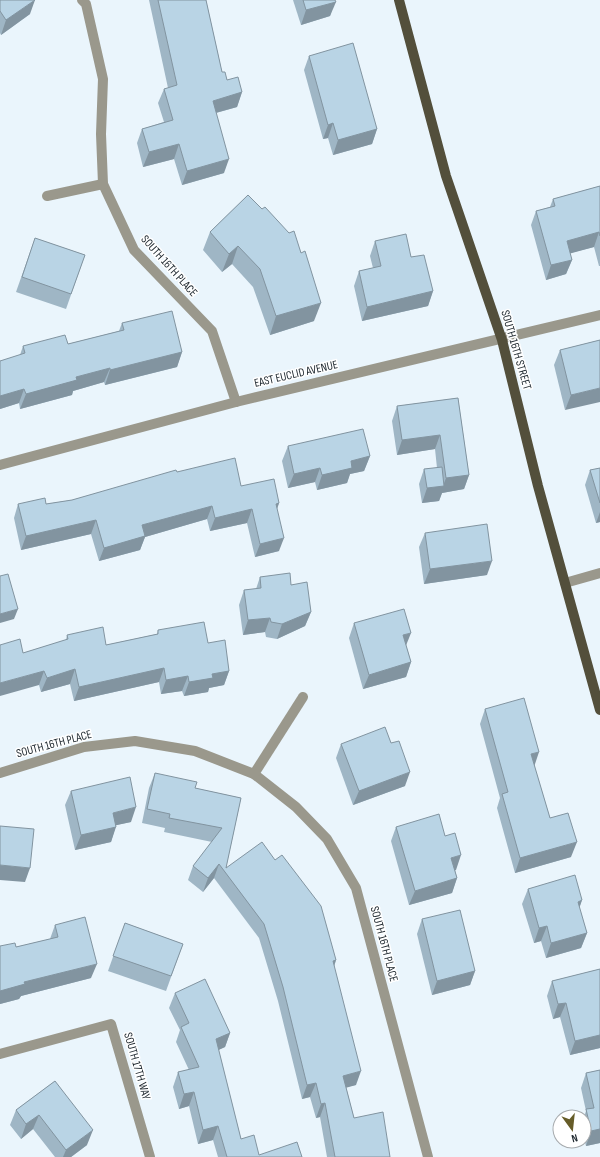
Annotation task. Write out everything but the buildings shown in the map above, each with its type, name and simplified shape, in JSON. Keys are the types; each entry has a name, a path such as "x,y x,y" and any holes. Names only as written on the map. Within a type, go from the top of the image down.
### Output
{"main road":[{"name":"SOUTH 16TH STREET","path":"399,0 446,176 502,340 538,486 600,710"}],"street":[{"name":"SOUTH 16TH PLACE","path":"82,0 86,4 102,79 101,134 103,184 134,250 212,332 236,402"},
{"path":"47,196 103,184"},
{"name":"EAST EUCLID AVENUE","path":"0,465 236,402 502,340 600,315"},
{"path":"565,582 600,573"},
{"path":"254,774 303,697"},
{"name":"SOUTH 16TH PLACE","path":"0,773 84,747 135,741 195,751 254,774 296,806 327,839 356,888 428,1157"},
{"name":"SOUTH 17TH WAY","path":"0,1054 111,1024 150,1157"}]}
